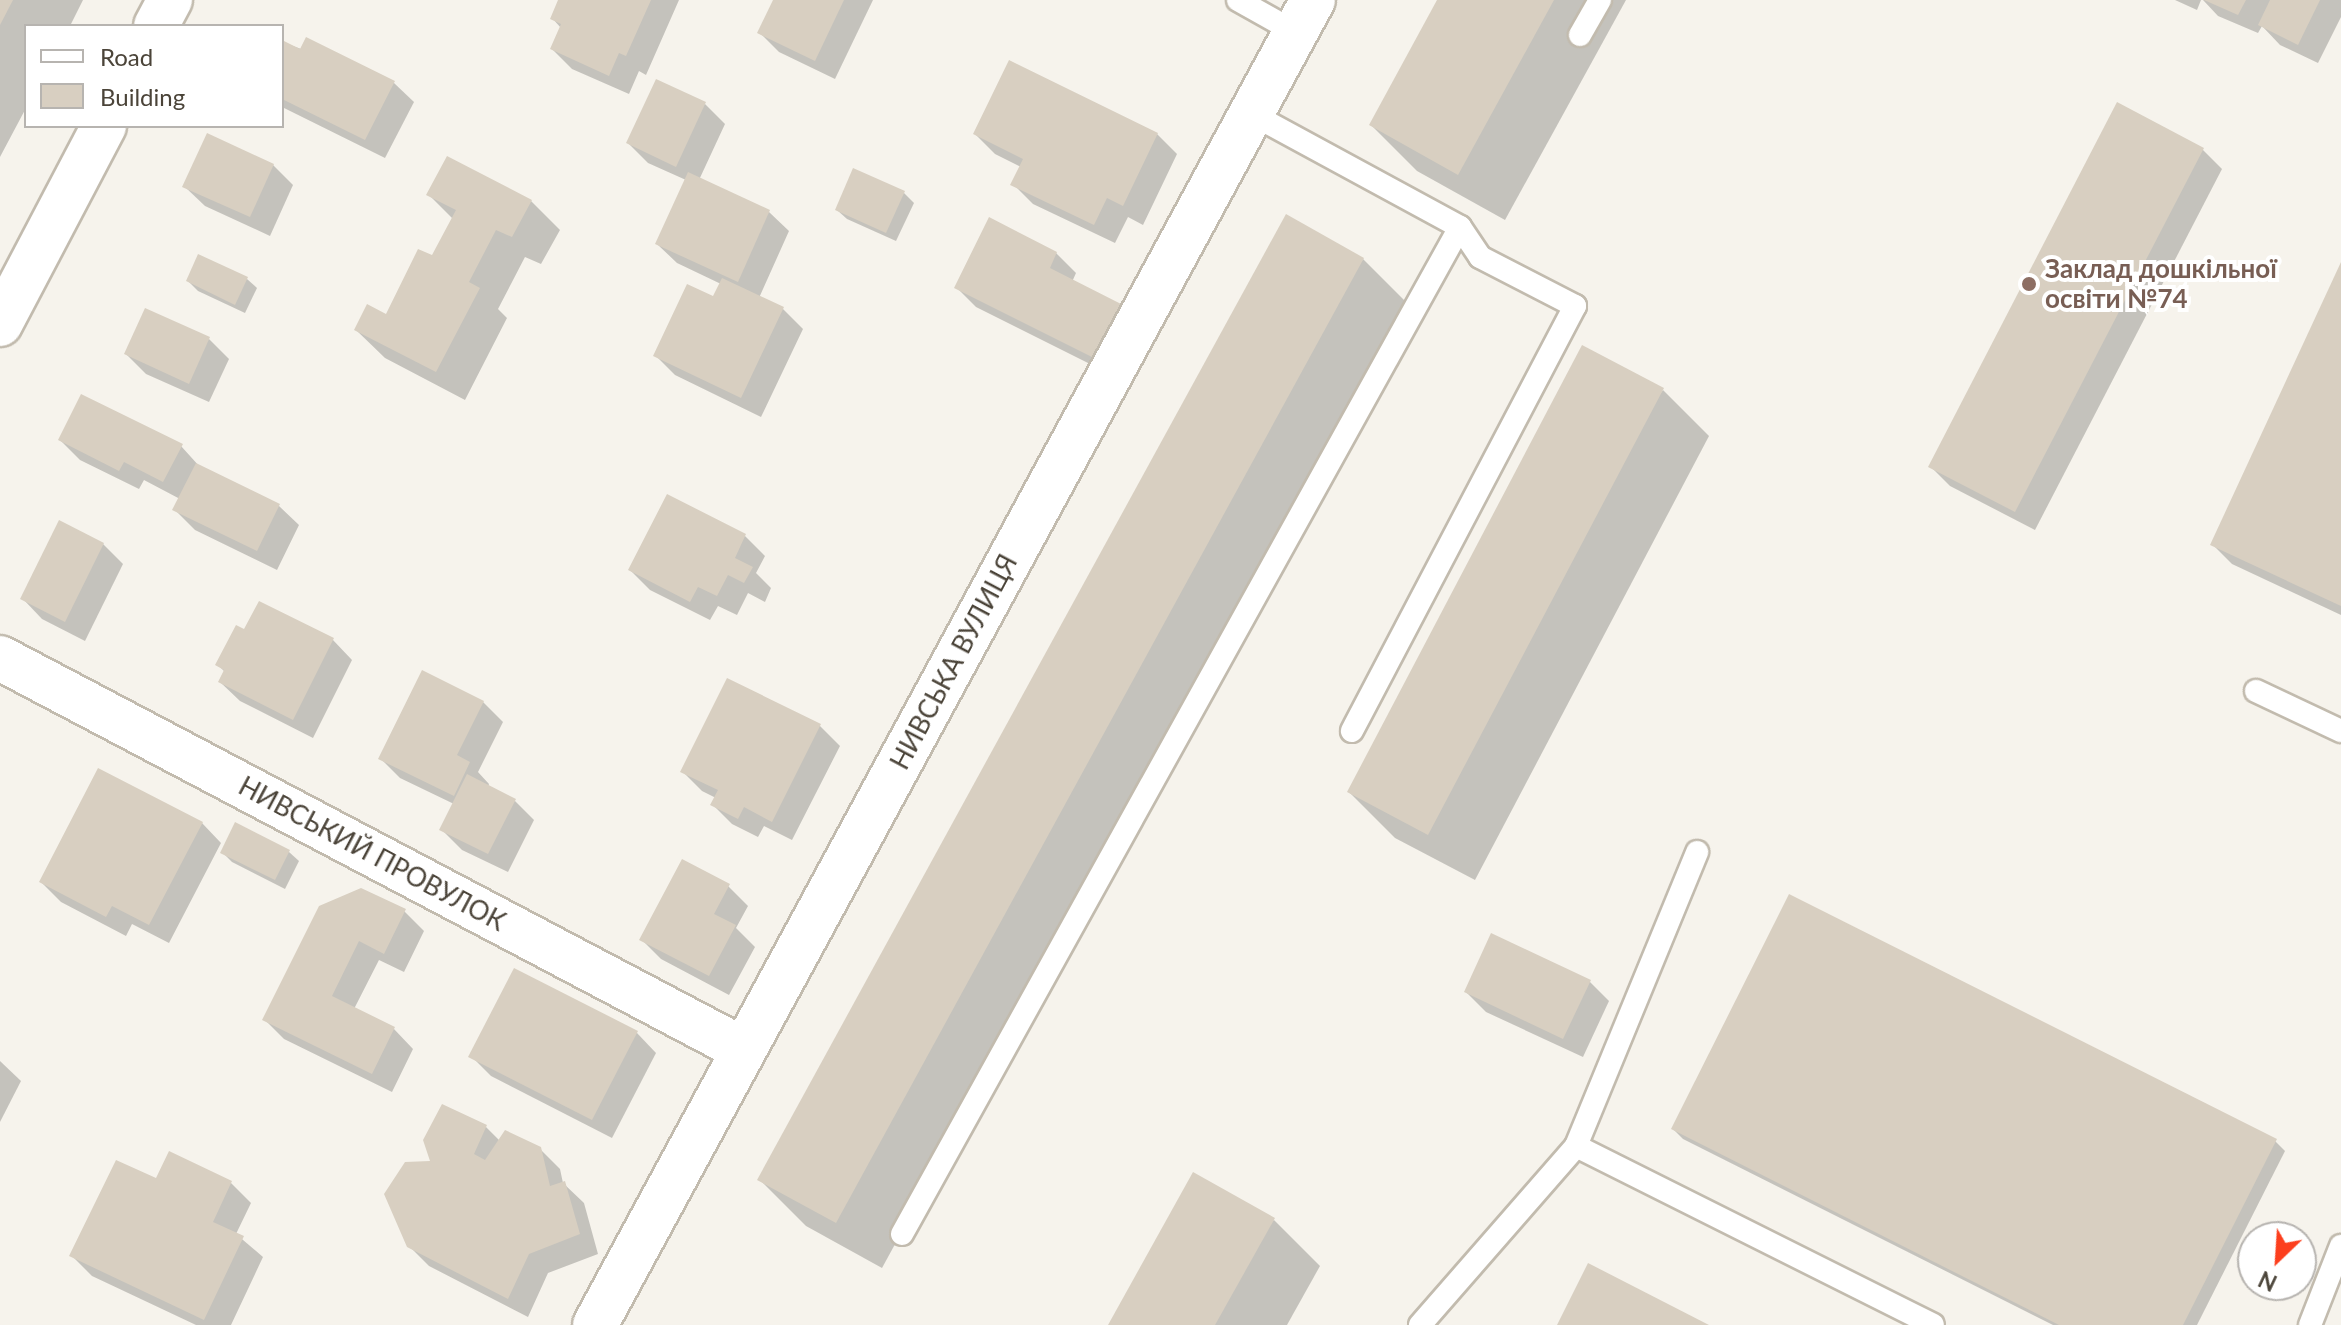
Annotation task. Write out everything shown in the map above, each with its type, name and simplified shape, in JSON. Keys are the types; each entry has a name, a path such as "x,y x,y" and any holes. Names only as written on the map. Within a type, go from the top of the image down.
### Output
{"street":[{"path":"157,24 170,0"},
{"name":"НИВСЬКА ВУЛИЦЯ","path":"595,1325 1304,16"},
{"path":"0,324 103,128"},
{"name":"НИВСЬКИЙ ПРОВУЛОК","path":"0,658 744,1050"}],"lane":[{"path":"1238,0 1304,16"},
{"path":"1580,35 1600,0"},
{"path":"1250,113 1460,227 1480,257 1575,306 1352,731"},
{"path":"902,1234 1460,227"},
{"path":"2256,691 2341,731"},
{"path":"1420,1325 1576,1146 1697,852"},
{"path":"1576,1146 1933,1325"},
{"path":"2310,1325 2341,1246"}],"building":[{"path":"0,0 13,0 0,25"},
{"path":"558,0 651,0 626,56 619,53 609,76 550,49 561,24 550,19"},
{"path":"773,0 844,0 815,61 757,33"},
{"path":"1437,0 1554,0 1458,175 1369,125"},
{"path":"2204,0 2246,0 2238,15"},
{"path":"2270,0 2320,0 2298,45 2258,25"},
{"path":"306,37 395,81 365,140 284,100 284,41 300,49"},
{"path":"1009,60 1158,133 1123,206 1107,198 1094,225 1010,185 1023,159 973,134"},
{"path":"656,79 706,102 676,167 626,143"},
{"path":"2117,102 2204,148 2015,512 1928,467"},
{"path":"207,133 274,164 250,217 182,187"},
{"path":"447,156 532,200 512,237 496,230 469,282 480,288 436,372 354,330 367,304 386,314 418,249 432,255 456,210 426,195"},
{"path":"853,168 905,191 886,233 835,210"},
{"path":"688,172 770,210 738,282 655,244"},
{"path":"1286,214 1364,258 836,1223 757,1180"},
{"path":"989,217 1057,252 1050,268 1125,306 1098,360 954,288"},
{"path":"198,254 248,277 235,305 186,281"},
{"path":"2341,262 2341,606 2210,545"},
{"path":"722,278 784,307 741,398 653,356 687,284 713,296"},
{"path":"145,308 210,337 189,384 124,354"},
{"path":"1582,345 1664,388 1428,835 1347,792"},
{"path":"81,394 183,444 163,482 124,462 119,471 58,440"},
{"path":"196,463 280,504 257,551 172,510"},
{"path":"667,494 746,534 735,558 753,567 744,583 728,575 717,596 698,587 690,602 628,570"},
{"path":"59,520 104,543 65,622 20,599"},
{"path":"259,601 334,638 293,720 218,682 224,670 215,665 236,625 244,629"},
{"path":"422,670 484,701 457,755 470,762 454,796 378,759"},
{"path":"727,678 821,724 772,822 744,807 738,819 710,805 718,790 680,772"},
{"path":"98,768 203,822 149,925 112,906 106,917 39,882"},
{"path":"467,774 516,799 488,854 439,830"},
{"path":"235,822 290,850 275,880 220,853"},
{"path":"682,859 730,884 714,914 736,925 709,976 639,940"},
{"path":"361,888 406,909 384,954 359,941 332,996 395,1027 372,1074 262,1020 319,906"},
{"path":"1789,894 2277,1139 2183,1325 2059,1325 1671,1129"},
{"path":"1491,933 1591,980 1563,1039 1464,992"},
{"path":"514,968 638,1031 592,1120 468,1057"},
{"path":"442,1104 487,1125 474,1154 485,1160 505,1130 541,1147 550,1186 565,1181 580,1234 529,1254 508,1299 407,1247 384,1194 405,1162 430,1161 423,1140"},
{"path":"169,1151 232,1181 213,1222 244,1236 204,1320 69,1256 116,1160 156,1178"},
{"path":"1193,1172 1275,1218 1215,1325 1108,1325"},
{"path":"1588,1263 1709,1325 1557,1325"}],"place":[{"name":"Заклад дошкільної освіти №74","path":"2029,284"}]}
